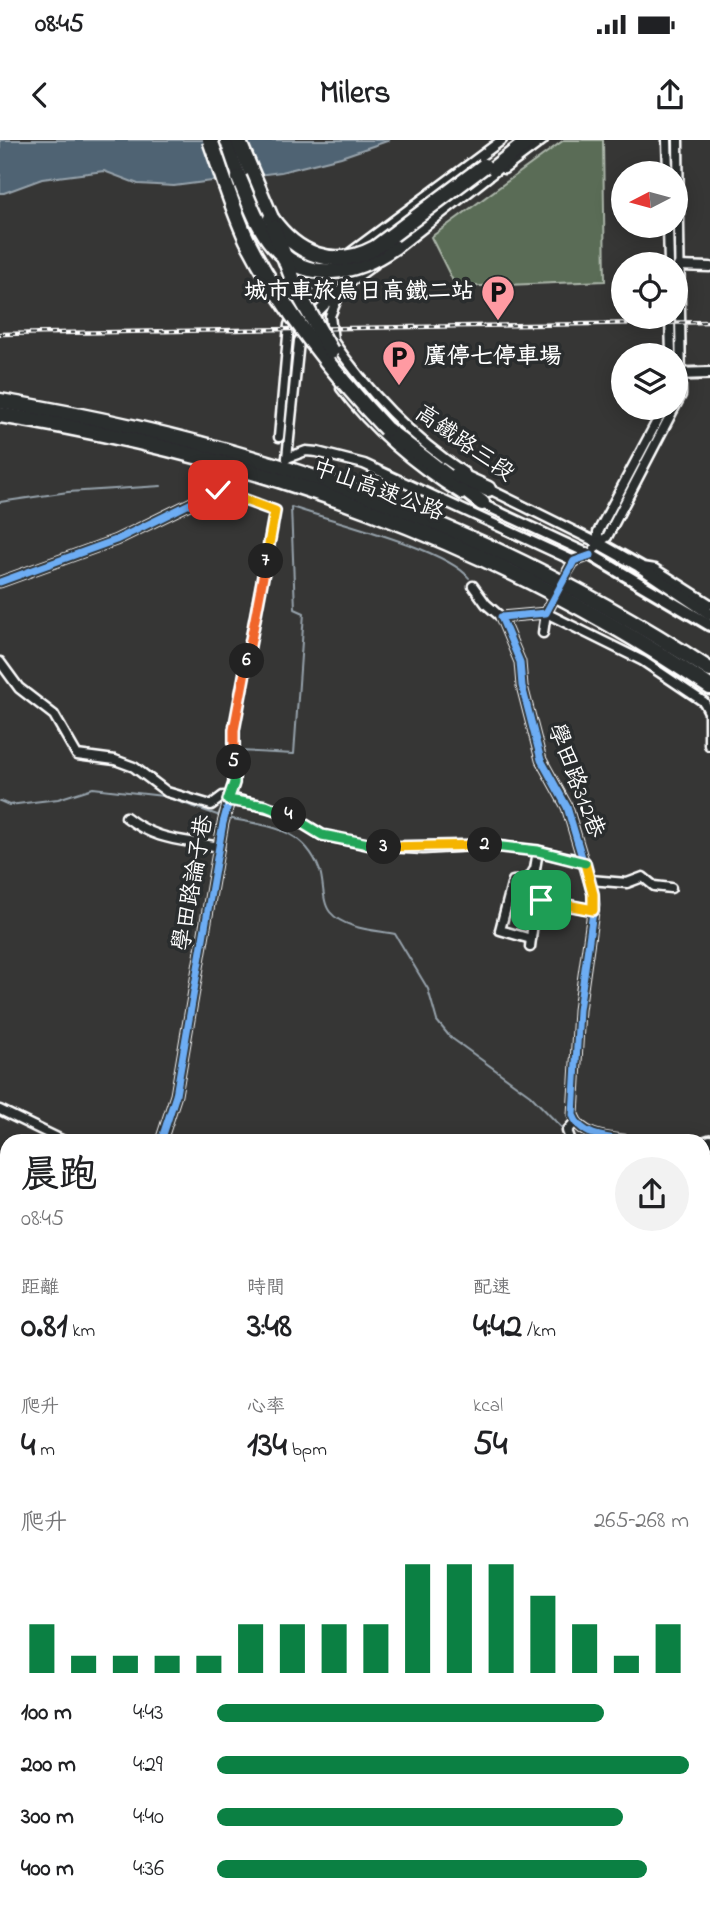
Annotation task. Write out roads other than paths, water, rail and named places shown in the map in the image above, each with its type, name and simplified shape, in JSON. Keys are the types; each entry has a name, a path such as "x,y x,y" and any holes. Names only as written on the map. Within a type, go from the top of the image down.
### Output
{"highway":[{"path":"210,140 239,222 266,273 337,373 388,426 482,503"},
{"path":"224,140 255,215 274,246 292,261 326,272 351,270 376,260 487,169 517,140"},
{"path":"238,140 271,218 288,269 310,317 349,375 388,426 439,464 471,484 488,489"},
{"path":"271,218 286,237 304,251 333,259 355,257 375,247 530,140"},
{"name":"中山高速公路","path":"0,401 170,435 297,471 394,505 489,545 551,575 633,620 710,670"},
{"name":"中山高速公路","path":"0,415 167,449 304,487 389,517 484,557 566,599 626,632 710,687"}],"street":[{"path":"279,437 291,319 301,292 312,281 502,140"},
{"path":"543,140 342,288 314,313 301,336 287,458 306,451 364,464 574,561"},
{"path":"667,140 668,161"},
{"path":"678,140 678,252"},
{"path":"688,266 710,267"},
{"path":"334,343 330,316 342,288"},
{"path":"294,309 305,307 314,313"},
{"name":"高鐵路三段","path":"314,313 374,397 401,423 488,489 598,543"},
{"name":"高鐵路三段","path":"291,319 355,407 380,434 431,476 592,555"},
{"path":"688,374 710,373"},
{"path":"568,571 574,561 592,555 598,543 598,532 658,420"},
{"path":"598,543 607,537 669,420"},
{"name":"學田路論子巷","path":"0,582 116,540 218,490 275,511 234,730 234,783 219,847 176,1095 163,1134"},
{"path":"598,543 639,566 710,614"},
{"path":"592,555 710,625"},
{"path":"639,566 655,569 710,604"},
{"path":"473,586 486,604 501,617 546,613 633,656 704,702 709,712 709,745"},
{"path":"543,633 546,613 551,604"},
{"name":"學田路312巷","path":"501,617 520,662 522,686 541,760 567,807 590,880 593,910 579,1010 572,1115 575,1122 567,1131 568,1134"},
{"name":"學田路論子巷","path":"0,662 19,688 54,715 77,755 103,757 134,767 167,792 211,805 223,796 228,800 284,812 322,835 373,846 424,849 489,845 538,851 584,861"},
{"name":"學田路論子巷","path":"126,817 145,832 165,839 219,847"},
{"path":"538,851 535,869 528,880 513,881 500,930 530,943 535,905 541,900 593,910"},
{"path":"590,880 627,883 643,877 654,886 671,888"},
{"path":"0,1110 50,1134"},
{"path":"575,1122 591,1134"},
{"path":"0,1560 0,1580"}],"water":[{"path":"0,140 390,140 341,157 281,172 174,186 138,184 104,171 42,179 0,193"}],"waterway":[{"path":"0,502 68,492 161,486"},
{"path":"239,751 294,754 304,613 295,609 291,507 413,546 457,567 469,578"},
{"path":"17,692 40,710"},
{"path":"66,744 75,756"},
{"path":"107,763 125,768"},
{"path":"142,778 162,794"},
{"path":"0,801 9,805 58,799 93,788 163,796 223,817"},
{"path":"218,816 225,799"},
{"path":"228,818 283,831 304,845 320,871 330,912 351,925 395,934 428,989 437,1021 450,1037 530,1095 564,1130"}],"railway":[{"path":"0,334 710,322"}],"place":[{"name":"城市車旅烏日高鐵二站","path":"498,322"},
{"name":"廣停七停車場","path":"399,387"}]}
